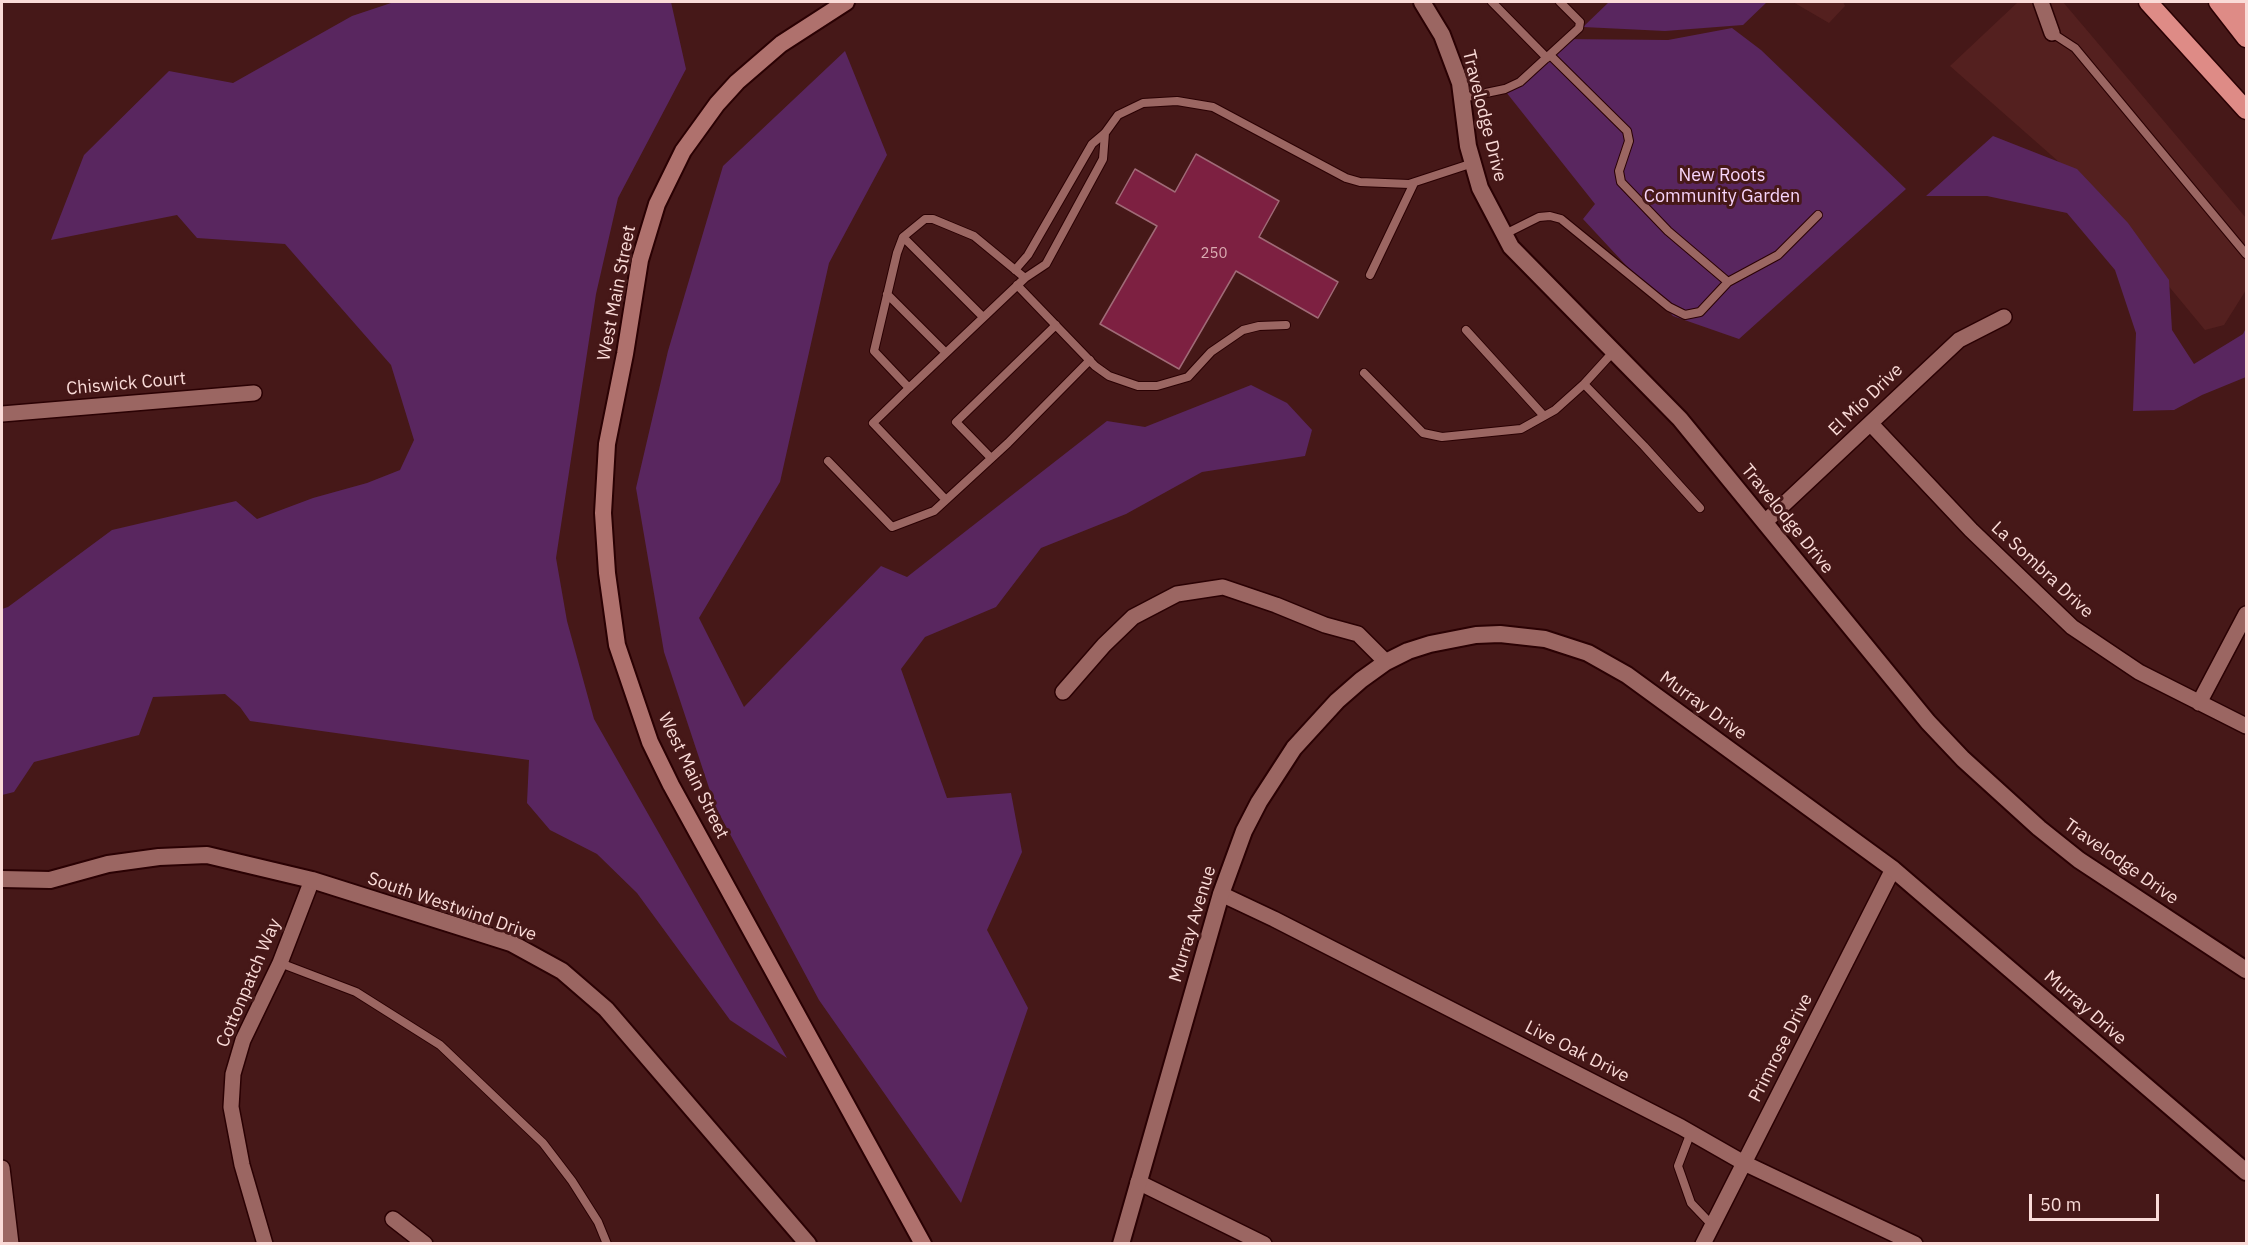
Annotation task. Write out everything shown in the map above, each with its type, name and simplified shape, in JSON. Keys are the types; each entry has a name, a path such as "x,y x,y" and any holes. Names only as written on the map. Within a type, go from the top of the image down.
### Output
{"highway":[{"path":"2148,2 2247,110"},
{"path":"2218,2 2247,38"},
{"path":"2239,2 2247,13"}],"main road":[{"name":"West Main Street","path":"846,2 781,44 737,82 711,111 683,151 657,204 640,260 625,354 607,444 603,513 607,573 617,645 650,742 671,785 923,1244"}],"street":[{"name":"Travelodge Drive","path":"1422,2 1442,35 1460,83 1468,146 1480,188 1511,247 1680,419 1928,722 2000,794 2079,860 2247,970"},
{"path":"2041,2 2052,33"},
{"name":"El Mio Drive","path":"1764,522 1871,424 1924,370 1959,340 2004,317"},
{"name":"Chiswick Court","path":"2,414 254,393"},
{"name":"La Sombra Drive","path":"1871,424 1971,530 2072,627 2139,672 2247,726"},
{"path":"1062,692 1104,645 1133,617 1177,594 1223,587 1325,625 1358,634 1386,662"},
{"path":"2199,703 2247,614"},
{"name":"Murray Drive","path":"1386,662 1430,644 1476,635 1500,634 1545,639 1588,653 1627,675 1893,869 2247,1172"},
{"name":"Murray Avenue","path":"1120,1244 1221,894 1244,831 1294,748 1337,701 1386,662"},
{"name":"South Westwind Drive","path":"2,879 50,880 108,864 159,857 207,855 312,880 511,944 562,971 606,1009 808,1244"},
{"name":"Primrose Drive","path":"1703,1244 1893,869"},
{"name":"Cottonpatch Way","path":"265,1244 242,1165 231,1107 233,1074 243,1040 280,963 312,880"},
{"name":"Live Oak Drive","path":"1221,894 1691,1132 1744,1164 1915,1244"},
{"path":"2,1168 10,1244"},
{"path":"1138,1182 1264,1244"},
{"path":"393,1218 425,1244"}],"lane":[{"path":"1492,2 1627,131 1630,136 1629,141 1618,171 1621,182 1668,231 1728,282"},
{"path":"1462,98 1505,89 1520,82 1579,28 1580,22 1560,2"},
{"path":"2052,33 2075,48 2247,254"},
{"path":"1015,270 1028,255 1092,144 1105,133 1118,115 1143,103 1177,100 1220,110 1346,178 1360,182 1410,184 1473,163"},
{"path":"946,500 873,423 1024,278 1046,264 1103,159 1105,133"},
{"path":"1370,274 1414,183"},
{"path":"1505,234 1539,217 1550,216 1561,219 1669,307 1685,315 1700,312 1728,282 1778,255 1818,215"},
{"path":"909,388 874,351 903,237 925,219 933,219 974,236 1024,278"},
{"path":"903,237 983,317"},
{"path":"1017,285 1090,360 1109,376 1126,383 1157,386 1188,377 1211,352 1243,330 1259,326 1286,325"},
{"path":"887,294 946,353"},
{"path":"991,458 956,422 1056,325"},
{"path":"1466,330 1544,416"},
{"path":"1364,374 1423,434 1442,437 1521,429 1555,411 1614,351"},
{"path":"828,461 892,527 934,511 1090,360"},
{"path":"1584,384 1700,508"},
{"path":"280,963 356,993 440,1045 543,1143 572,1181 598,1222 607,1244"},
{"path":"1691,1132 1677,1166 1691,1203 1712,1225"}],"shaded area":[{"path":"1793,2 1843,2 1845,6 1829,23"},
{"path":"2018,2 2063,2 2246,218 2246,290 2224,325 2205,330 2084,184 1950,66"}],"green space":[{"path":"394,2 671,2 686,69 618,198 596,294 556,558 567,621 594,719 787,1058 730,1020 637,893 597,854 550,830 527,803 529,760 250,721 240,707 225,694 153,697 139,735 34,762 14,792 2,795 2,609 8,607 112,530 236,501 257,519 400,470 414,440 391,365 285,244 197,238 177,215 51,240 84,155 169,71 233,83 352,16"},
{"path":"1609,2 1767,2 1743,25 1665,31 1583,27"},
{"name":"New Roots Community Garden","path":"1732,28 1761,50 1906,189 1739,339 1673,316 1583,219 1595,204 1506,92 1562,39 1668,40"},
{"path":"845,51 887,155 829,263 780,482 699,618 744,707 881,566 907,577 1107,421 1145,427 1251,385 1287,403 1312,430 1305,456 1202,472 1126,514 1041,548 996,607 925,637 901,669 947,798 1011,793 1022,852 987,930 1028,1008 961,1203 819,1000 715,806 664,652 636,488 668,351 723,166"},
{"path":"1993,136 2077,169 2128,223 2169,280 2172,330 2194,364 2243,334 2246,328 2246,377 2202,395 2174,410 2133,411 2136,333 2115,270 2067,213 1987,196 1926,196"}],"building":[{"path":"1196,154 1279,201 1259,237 1338,282 1318,318 1236,271 1179,369 1100,324 1157,226 1116,203 1135,169 1175,192"}]}
